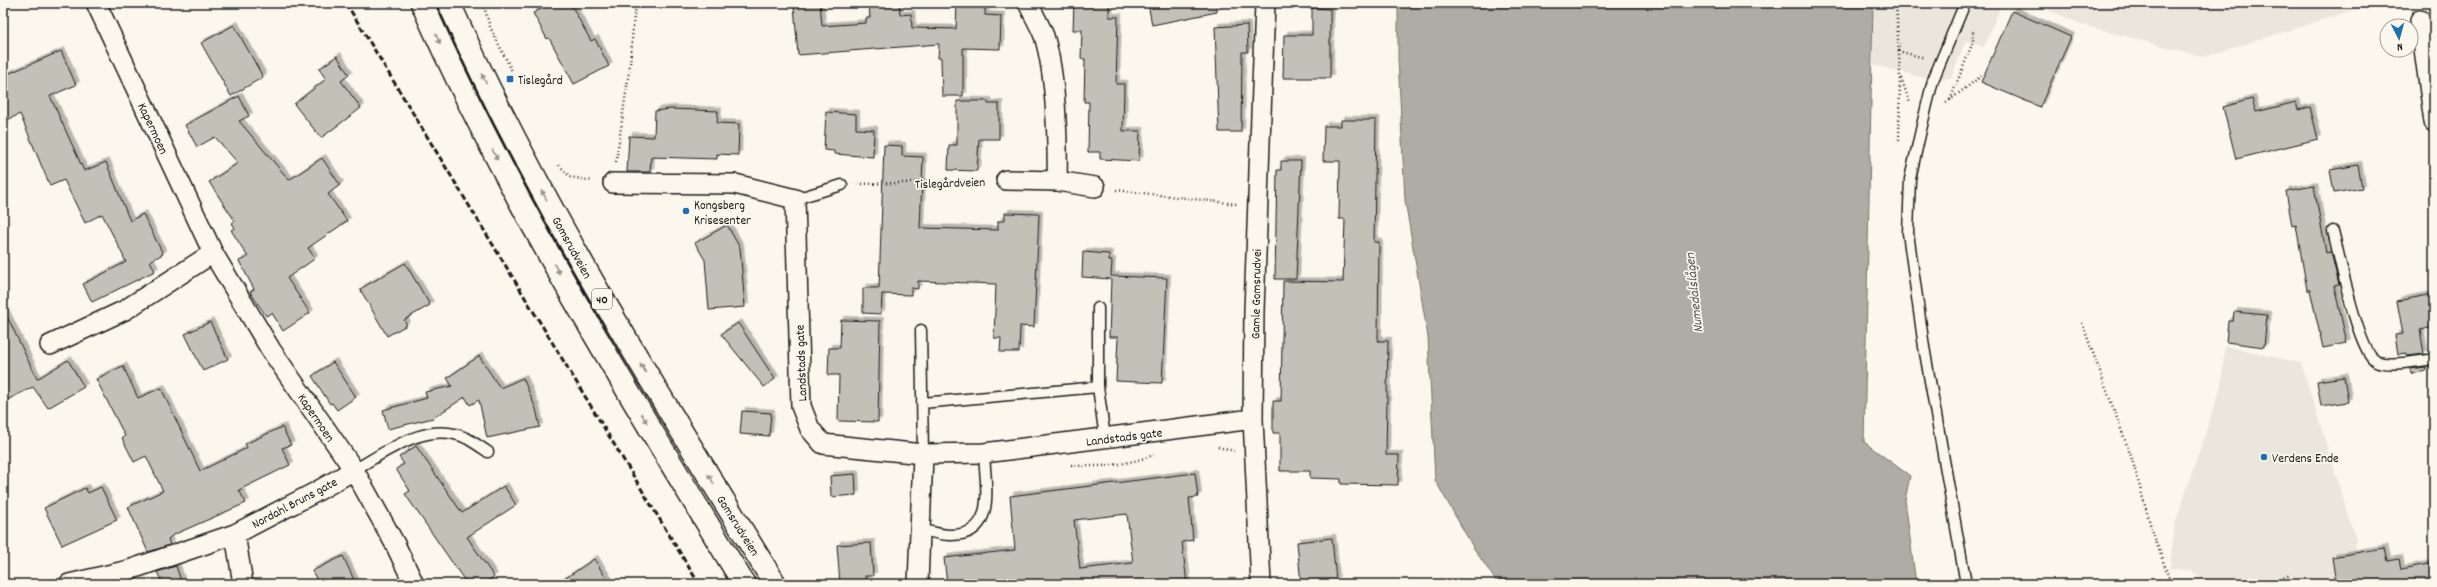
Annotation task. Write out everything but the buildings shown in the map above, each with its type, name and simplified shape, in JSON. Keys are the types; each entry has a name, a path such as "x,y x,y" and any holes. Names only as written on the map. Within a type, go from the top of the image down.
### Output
{"main road":[{"name":"Gomsrudveien","path":"422,3 465,96 533,226 621,381 744,584"},
{"name":"Gomsrudveien","path":"449,3 507,126 573,248 647,375 775,584"}],"street":[{"name":"Kapermoen","path":"96,3 213,253 271,350 354,470 395,544 414,584"},
{"path":"1028,3 1044,36 1051,71 1058,160 1057,182"},
{"name":"Gamle Gomsrudvei","path":"1261,584 1253,419 1257,207 1265,3"},
{"path":"2420,20 2434,122"},
{"path":"1006,180 1057,182 1095,188"},
{"path":"613,183 735,184 795,199"},
{"name":"Landstads gate","path":"795,199 801,406 810,429 823,444 923,454 984,453 1253,419"},
{"path":"50,345 125,310 213,253"},
{"path":"918,584 923,454"},
{"name":"Nordahl Bruns gate","path":"69,584 129,570 235,534 354,470"},
{"path":"235,534 243,584"}],"lane":[{"path":"1965,3 1934,80 1910,179 1908,233 1922,332 1966,584"},
{"path":"795,199 842,184"},
{"path":"2333,231 2358,332 2367,351 2375,360 2384,363 2434,359"},
{"path":"1098,308 1098,387 1105,438"},
{"path":"921,330 923,454"},
{"path":"922,403 1098,387"},
{"path":"354,470 410,438 441,433 467,438 488,452"},
{"path":"919,529 950,535 968,532 980,524 986,508 984,453"}],"path":[{"path":"483,3 490,28 512,71"},
{"path":"559,165 570,177 613,183 630,65 634,15 638,3"},
{"path":"1896,3 1900,73"},
{"path":"1949,100 1973,42"},
{"path":"1898,51 1942,62"},
{"name":"Tislegårdveien","path":"842,184 1006,180"},
{"path":"1095,188 1257,207"},
{"path":"2082,323 2132,459 2151,527 2171,584"},
{"path":"2269,584 2290,575"}],"shaded area":[{"path":"1873,3 2002,3 1984,47 1966,40 1951,78 1933,80 1873,65"},
{"path":"2032,3 2376,3 2204,57 2086,26"},
{"name":"Verdens Ende","path":"2225,346 2301,363 2356,540 2355,553 2360,584 2209,584 2192,571 2170,568 2174,527 2221,386"}],"water":[{"name":"Numedalslågen","path":"1398,3 1873,3 1864,442 1910,476 1905,500 1916,584 1498,584 1473,547 1435,480 1428,337 1405,200 1398,58"}],"railway":[{"path":"346,3 699,584"}],"place":[{"name":"Tislegård","path":"510,79"},
{"name":"Kongsberg Krisesenter","path":"686,211"},
{"name":"Verdens Ende","path":"2264,457"}]}
